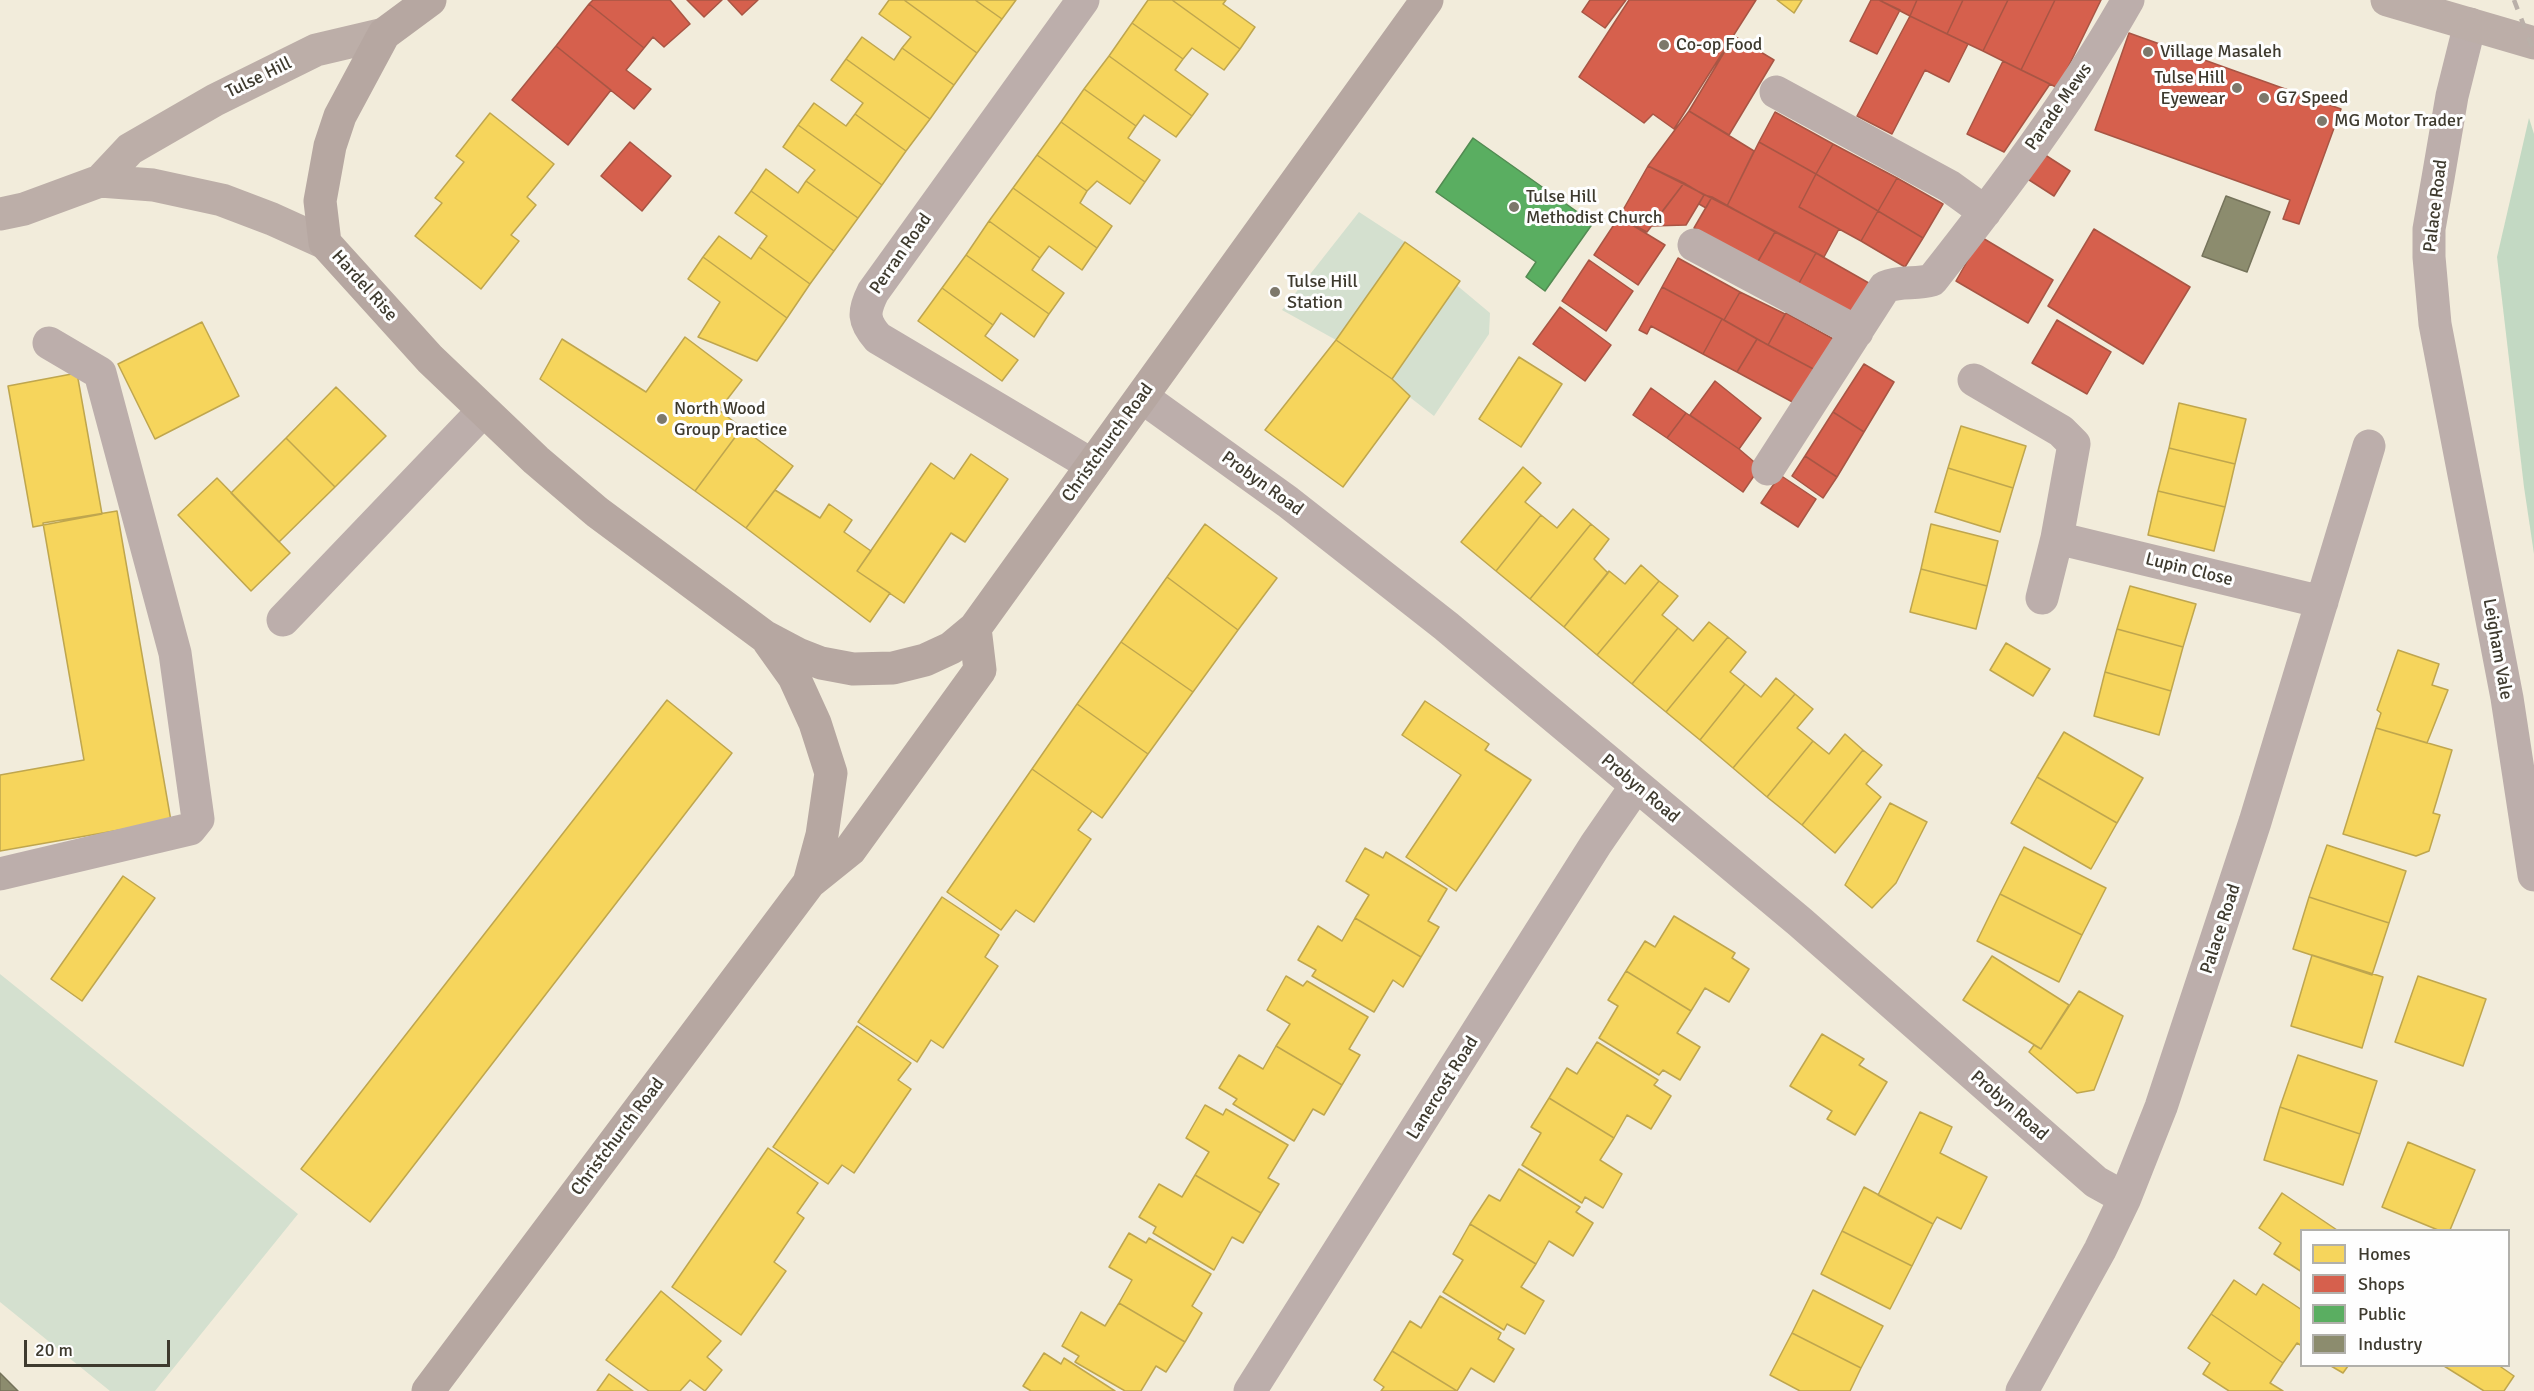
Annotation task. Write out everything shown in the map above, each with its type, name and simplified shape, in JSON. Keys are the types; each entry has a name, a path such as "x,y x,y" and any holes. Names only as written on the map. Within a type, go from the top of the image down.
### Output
{"highway":[{"name":"Tulse Hill","path":"384,34 430,0"},
{"name":"Christchurch Road","path":"428,1391 809,883 850,850 980,670 975,628 1426,0"},
{"name":"Hardel Rise","path":"384,34 340,116 330,146 320,201 325,243 430,359 483,411 597,512 764,636"},
{"path":"764,636 821,663 854,669 893,668 925,660 951,648 975,628"},
{"name":"Christchurch Road","path":"764,636 794,677 815,723 831,773 822,835 809,883"}],"main road":[{"path":"2387,0 2534,43"},
{"name":"Tulse Hill","path":"100,181 130,149 214,100 316,50 384,34"},
{"name":"Tulse Hill","path":"0,214 24,209 100,181 153,185 222,200 325,243"}],"street":[{"name":"Perran Road","path":"1083,0 873,292 866,306 865,317 878,338 1092,465"},
{"name":"Parade Mews","path":"1768,469 1885,287 1897,281 1921,283 1932,280 1985,212 2069,94 2128,0"},
{"name":"Palace Road","path":"2455,424 2435,324 2429,229 2452,96 2470,24"},
{"path":"1776,92 1949,186 1985,212"},
{"path":"1694,245 1857,332"},
{"path":"0,874 190,829 198,819 175,653 100,373 49,343"},
{"path":"1974,380 2061,431 2074,444 2057,538 2042,598"},
{"name":"Probyn Road","path":"1142,397 1288,502 1455,634 1800,922 2096,1182 2125,1198"},
{"path":"283,620 483,411"},
{"name":"Leigham Vale","path":"2455,424 2507,698 2534,875"},
{"name":"Palace Road","path":"2022,1391 2100,1250 2125,1198 2161,1107 2208,972 2369,446"},
{"name":"Lupin Close","path":"2057,538 2322,602"},
{"name":"Lanercost Road","path":"1250,1391 1596,844 1636,786"}],"green space":[{"path":"2529,118 2534,134 2534,554 2497,257"},
{"path":"1359,212 1405,242 1490,313 1489,334 1434,416 1336,340 1282,310"},
{"path":"0,974 298,1214 155,1391 110,1391 0,1302"}],"building: Homes":[{"path":"889,0 904,0 977,53 954,85 902,48 911,37 879,14"},
{"path":"904,0 975,0 1002,19 977,53"},
{"path":"975,0 1016,0 1002,19"},
{"path":"1148,0 1172,0 1240,49 1224,70 1192,48 1183,59 1132,23"},
{"path":"1172,0 1226,0 1223,4 1255,27 1240,49"},
{"path":"1777,0 1802,0 1794,13"},
{"path":"1132,23 1183,59 1175,70 1208,94 1192,116 1109,56"},
{"path":"862,37 894,60 902,48 954,85 930,119 846,59"},
{"path":"1109,56 1192,116 1176,137 1144,115 1136,126 1084,89"},
{"path":"846,59 930,119 906,151 855,114 863,103 831,80"},
{"path":"1084,89 1136,126 1128,138 1160,160 1145,182 1061,122"},
{"path":"814,103 846,126 855,114 906,151 882,185 798,125"},
{"path":"490,113 554,164 527,197 536,205 511,235 519,241 481,289 415,236 442,203 435,198 464,162 456,156"},
{"path":"1061,122 1145,182 1130,204 1097,181 1087,191 1037,155"},
{"path":"798,125 882,185 858,218 806,181 815,170 783,147"},
{"path":"1037,155 1087,191 1080,203 1112,226 1097,248 1013,188"},
{"path":"766,169 798,193 806,181 858,218 834,251 751,191"},
{"path":"1013,188 1097,248 1082,270 1049,246 1040,258 989,221"},
{"path":"751,191 834,251 810,284 759,247 767,236 735,213"},
{"path":"989,221 1040,258 1032,270 1064,293 1049,314 966,255"},
{"path":"719,236 751,259 759,247 810,284 787,318 703,257"},
{"path":"1405,242 1460,281 1392,379 1336,340"},
{"path":"966,255 1049,314 1034,337 1001,313 993,325 942,288"},
{"path":"703,257 787,318 757,361 698,337 720,302 688,279"},
{"path":"942,288 993,325 985,336 1018,360 1002,381 918,321"},
{"path":"202,322 239,396 155,439 118,364"},
{"name":"North Wood Group Practice","path":"685,337 742,380 719,410 742,428 695,491 540,379 562,339 646,392"},
{"path":"1336,340 1392,379 1410,396 1343,487 1265,430"},
{"path":"1519,357 1562,384 1521,447 1479,419"},
{"path":"77,373 102,514 33,527 8,386"},
{"path":"336,387 386,436 335,487 286,438"},
{"path":"2179,403 2246,419 2235,464 2169,448"},
{"path":"1961,426 2026,446 2013,488 1948,468"},
{"path":"742,428 793,466 746,528 695,491"},
{"path":"286,438 335,487 279,542 231,493"},
{"path":"2169,448 2235,464 2225,507 2158,491"},
{"path":"971,454 1008,479 965,542 951,533 904,603 857,571 931,463 954,479"},
{"path":"1523,467 1541,483 1525,502 1541,515 1496,571 1461,542"},
{"path":"1948,468 2013,488 2000,532 1935,512"},
{"path":"217,478 290,553 251,591 178,515"},
{"path":"775,490 820,518 829,504 852,520 844,532 871,551 857,571 890,593 870,622 746,528"},
{"path":"2158,491 2225,507 2214,551 2148,535"},
{"path":"1573,509 1591,524 1530,599 1496,571 1541,515 1557,528"},
{"path":"117,511 171,821 0,851 0,775 84,760 43,523"},
{"path":"1205,524 1277,578 1238,630 1167,577"},
{"path":"1591,524 1609,539 1594,559 1608,573 1564,627 1530,599"},
{"path":"1931,524 1998,541 1987,586 1921,569"},
{"path":"1641,565 1659,581 1597,655 1564,627 1609,571 1625,584"},
{"path":"1921,569 1987,586 1976,629 1910,612"},
{"path":"1167,577 1238,630 1193,692 1121,642"},
{"path":"1659,581 1678,596 1662,615 1678,628 1632,684 1597,655"},
{"path":"2130,586 2196,604 2183,647 2117,629"},
{"path":"1709,622 1728,637 1666,712 1632,684 1678,628 1693,641"},
{"path":"2117,629 2183,647 2171,691 2105,672"},
{"path":"1728,637 1746,652 1730,672 1745,684 1700,740 1666,712"},
{"path":"1121,642 1193,692 1148,754 1077,704"},
{"path":"2006,643 2050,669 2033,696 1990,670"},
{"path":"2398,650 2439,664 2432,685 2448,690 2427,743 2376,728 2381,713 2377,710"},
{"path":"2105,672 2171,691 2159,735 2094,716"},
{"path":"1776,678 1795,694 1733,768 1700,740 1745,684 1761,697"},
{"path":"1795,694 1813,709 1797,728 1813,741 1767,797 1733,768"},
{"path":"667,700 732,753 370,1222 301,1169"},
{"path":"1425,701 1489,744 1485,750 1531,780 1456,891 1406,857 1461,775 1402,735"},
{"path":"1077,704 1148,754 1102,818 1032,769"},
{"path":"2376,728 2452,750 2433,813 2440,815 2429,851 2416,856 2343,834"},
{"path":"2064,732 2143,778 2117,823 2037,777"},
{"path":"1845,734 1863,750 1802,825 1767,797 1813,741 1829,754"},
{"path":"1863,750 1882,765 1866,784 1881,797 1835,853 1802,825"},
{"path":"1032,769 1092,811 1078,830 1091,839 1034,922 1016,910 1001,930 947,892"},
{"path":"2037,777 2117,823 2091,869 2011,823"},
{"path":"1890,803 1927,822 1896,883 1872,908 1845,885"},
{"path":"2327,845 2406,871 2389,923 2309,897"},
{"path":"2024,847 2106,888 2082,935 2000,894"},
{"path":"1365,848 1383,858 1386,852 1447,889 1428,921 1439,927 1421,957 1355,918 1369,895 1346,881"},
{"path":"123,876 155,898 82,1001 51,979"},
{"path":"2000,894 2082,935 2059,982 1977,941"},
{"path":"942,897 999,935 985,957 998,966 943,1048 931,1040 917,1062 858,1022"},
{"path":"2309,897 2389,923 2372,975 2293,949"},
{"path":"1674,916 1735,953 1732,958 1749,969 1729,1002 1705,988 1691,1011 1626,971 1645,941 1655,947"},
{"path":"1355,918 1421,957 1403,987 1393,980 1374,1012 1312,976 1316,970 1298,960 1318,926 1342,941"},
{"path":"2312,955 2383,977 2362,1048 2291,1026"},
{"path":"1992,956 2069,1005 2041,1049 1963,1000"},
{"path":"1626,971 1691,1011 1677,1033 1700,1047 1680,1080 1663,1070 1659,1075 1599,1038 1618,1006 1608,1000"},
{"path":"1286,976 1303,986 1307,981 1368,1017 1349,1049 1360,1055 1342,1085 1276,1046 1290,1024 1267,1010"},
{"path":"2418,976 2486,999 2463,1066 2395,1042"},
{"path":"2079,991 2123,1016 2094,1090 2077,1093 2029,1052 2034,1045 2041,1049"},
{"path":"857,1026 911,1063 898,1080 911,1089 854,1173 842,1165 828,1184 773,1147"},
{"path":"1822,1034 1864,1059 1859,1065 1887,1082 1855,1135 1827,1119 1832,1111 1790,1086"},
{"path":"1597,1042 1658,1080 1654,1085 1671,1096 1651,1129 1627,1115 1614,1138 1549,1098 1567,1068 1577,1074"},
{"path":"1276,1046 1342,1085 1324,1115 1313,1109 1294,1141 1233,1104 1237,1099 1219,1088 1239,1055 1263,1069"},
{"path":"2298,1055 2377,1081 2360,1134 2280,1107"},
{"path":"1549,1098 1614,1138 1600,1160 1622,1174 1603,1208 1585,1197 1582,1203 1522,1165 1541,1133 1531,1127"},
{"path":"1205,1105 1223,1115 1226,1109 1288,1145 1268,1178 1279,1184 1261,1213 1195,1175 1209,1152 1186,1138"},
{"path":"2280,1107 2360,1134 2343,1185 2264,1160"},
{"path":"1920,1112 1952,1127 1940,1153 1987,1177 1961,1229 1937,1217 1933,1224 1878,1195"},
{"path":"2408,1142 2475,1170 2450,1229 2436,1229 2382,1207"},
{"path":"768,1148 818,1183 797,1213 804,1218 774,1262 786,1271 741,1335 672,1287"},
{"path":"1519,1169 1580,1207 1576,1212 1593,1223 1573,1256 1549,1241 1536,1264 1470,1224 1489,1195 1500,1201"},
{"path":"1195,1175 1261,1213 1243,1243 1232,1237 1214,1270 1153,1233 1156,1227 1139,1217 1159,1184 1182,1197"},
{"path":"1864,1187 1933,1224 1912,1266 1842,1231"},
{"path":"2282,1193 2336,1229 2300,1229 2300,1271 2274,1254 2281,1243 2259,1228"},
{"path":"1470,1224 1536,1264 1521,1287 1544,1301 1525,1334 1507,1324 1504,1330 1443,1292 1463,1260 1453,1254"},
{"path":"1842,1231 1912,1266 1890,1309 1821,1274"},
{"path":"1129,1233 1146,1243 1149,1238 1211,1274 1192,1306 1202,1313 1185,1342 1119,1303 1132,1280 1109,1267"},
{"path":"2234,1280 2256,1295 2263,1284 2300,1309 2300,1345 2297,1343 2283,1363 2211,1314"},
{"path":"1813,1290 1883,1326 1861,1368 1792,1333"},
{"path":"661,1291 721,1341 707,1357 722,1370 705,1391 690,1380 680,1391 649,1391 606,1360"},
{"path":"1440,1296 1501,1333 1498,1339 1514,1349 1494,1382 1471,1368 1457,1391 1392,1351 1410,1321 1421,1328"},
{"path":"1119,1303 1185,1342 1166,1372 1156,1366 1141,1391 1125,1391 1075,1362 1079,1356 1062,1346 1081,1312 1105,1326"},
{"path":"2211,1314 2283,1363 2270,1383 2283,1391 2229,1391 2203,1374 2210,1363 2188,1348"},
{"path":"1792,1333 1861,1368 1850,1391 1800,1391 1770,1375"},
{"path":"1392,1351 1457,1391 1381,1391 1384,1387 1374,1380"},
{"path":"1044,1353 1061,1364 1064,1358 1115,1391 1031,1391 1023,1386"},
{"path":"2333,1367 2347,1367 2343,1373"},
{"path":"2446,1367 2501,1367 2514,1376 2504,1391 2484,1391"},
{"path":"609,1374 633,1391 597,1391"}],"building: Shops":[{"path":"593,0 670,0 690,24 664,47 653,37 644,48 589,4"},
{"path":"687,0 722,0 704,17"},
{"path":"728,0 758,0 742,15"},
{"path":"1590,0 1626,0 1605,28 1582,12"},
{"name":"Co-op Food","path":"1629,0 1756,0 1674,129 1653,114 1644,123 1579,77"},
{"path":"1871,0 1879,0 1900,10 1877,54 1850,41"},
{"path":"1879,0 1917,0 1910,16"},
{"path":"1917,0 1963,0 1947,34 1910,16"},
{"path":"1963,0 2008,0 1983,51 1947,34"},
{"path":"2008,0 2055,0 2021,70 1983,51"},
{"path":"2055,0 2101,0 2058,88 2021,70"},
{"path":"589,4 644,48 626,70 651,89 634,109 556,46"},
{"path":"1910,16 1968,44 1949,82 1925,70 1892,134 1857,116"},
{"path":"2129,33 2341,109 2299,224 2283,219 2290,200 2095,130"},
{"path":"1734,36 1774,60 1729,135 1689,111"},
{"path":"556,46 611,90 568,145 512,100"},
{"path":"2003,61 2050,84 2004,152 1967,134"},
{"path":"1689,111 1754,151 1727,206 1648,166"},
{"path":"1775,112 1833,144 1816,174 1759,142"},
{"path":"630,142 671,176 642,211 601,176"},
{"path":"1759,142 1816,174 1799,207 1839,229 1824,257 1727,206"},
{"path":"1833,144 1897,178 1878,211 1816,174"},
{"path":"2039,151 2070,171 2054,196 2023,176"},
{"path":"1648,166 1684,183 1647,232 1619,217"},
{"path":"1816,174 1878,211 1861,241 1799,207"},
{"path":"1897,178 1943,204 1923,238 1878,211"},
{"path":"1684,183 1704,195 1686,225 1651,226"},
{"path":"1704,195 1712,197 1706,208 1699,204"},
{"path":"1712,197 1775,232 1757,263 1694,228"},
{"path":"1878,211 1923,238 1905,267 1861,241"},
{"path":"1619,217 1665,245 1638,285 1594,255"},
{"path":"2094,229 2190,287 2143,364 2048,306"},
{"path":"1775,232 1816,253 1798,285 1757,263"},
{"path":"1981,237 2053,280 2028,323 1956,281"},
{"path":"1816,253 1874,286 1856,318 1798,285"},
{"path":"1678,258 1740,292 1724,320 1662,287"},
{"path":"1589,260 1633,291 1606,331 1562,301"},
{"path":"1662,287 1722,319 1703,354 1651,326 1647,334 1639,330"},
{"path":"1740,292 1785,314 1768,345 1724,320"},
{"path":"1560,307 1611,345 1585,381 1533,344"},
{"path":"1786,313 1837,341 1819,372 1768,345"},
{"path":"1722,319 1757,339 1737,372 1703,354"},
{"path":"2057,320 2111,352 2087,394 2032,363"},
{"path":"1757,339 1819,372 1798,405 1737,372"},
{"path":"1864,364 1894,382 1864,432 1833,412"},
{"path":"1715,381 1761,418 1739,449 1690,415"},
{"path":"1651,388 1686,413 1667,438 1633,415"},
{"path":"1833,412 1864,432 1837,477 1805,456"},
{"path":"1686,413 1739,449 1760,467 1743,492 1667,438"},
{"path":"1805,456 1837,477 1823,498 1792,476"},
{"path":"1780,475 1816,499 1798,527 1761,503"}],"building: Public":[{"name":"Tulse Hill Methodist Church","path":"1473,138 1593,223 1545,291 1526,277 1536,262 1436,192"}],"building: Industry":[{"path":"2226,196 2270,212 2247,272 2202,256"},
{"path":"0,1373 18,1391 0,1391"}],"railway":[{"path":"2514,0 2534,52"}],"place":[{"name":"Co-op Food","path":"1664,45"},
{"name":"Village Masaleh","path":"2148,52"},
{"name":"Tulse Hill Eyewear","path":"2237,88"},
{"name":"G7 Speed","path":"2264,98"},
{"name":"MG Motor Trader","path":"2322,121"},
{"name":"Tulse Hill Methodist Church","path":"1514,207"},
{"name":"Tulse Hill Station","path":"1275,292"},
{"name":"North Wood Group Practice","path":"662,419"}]}
